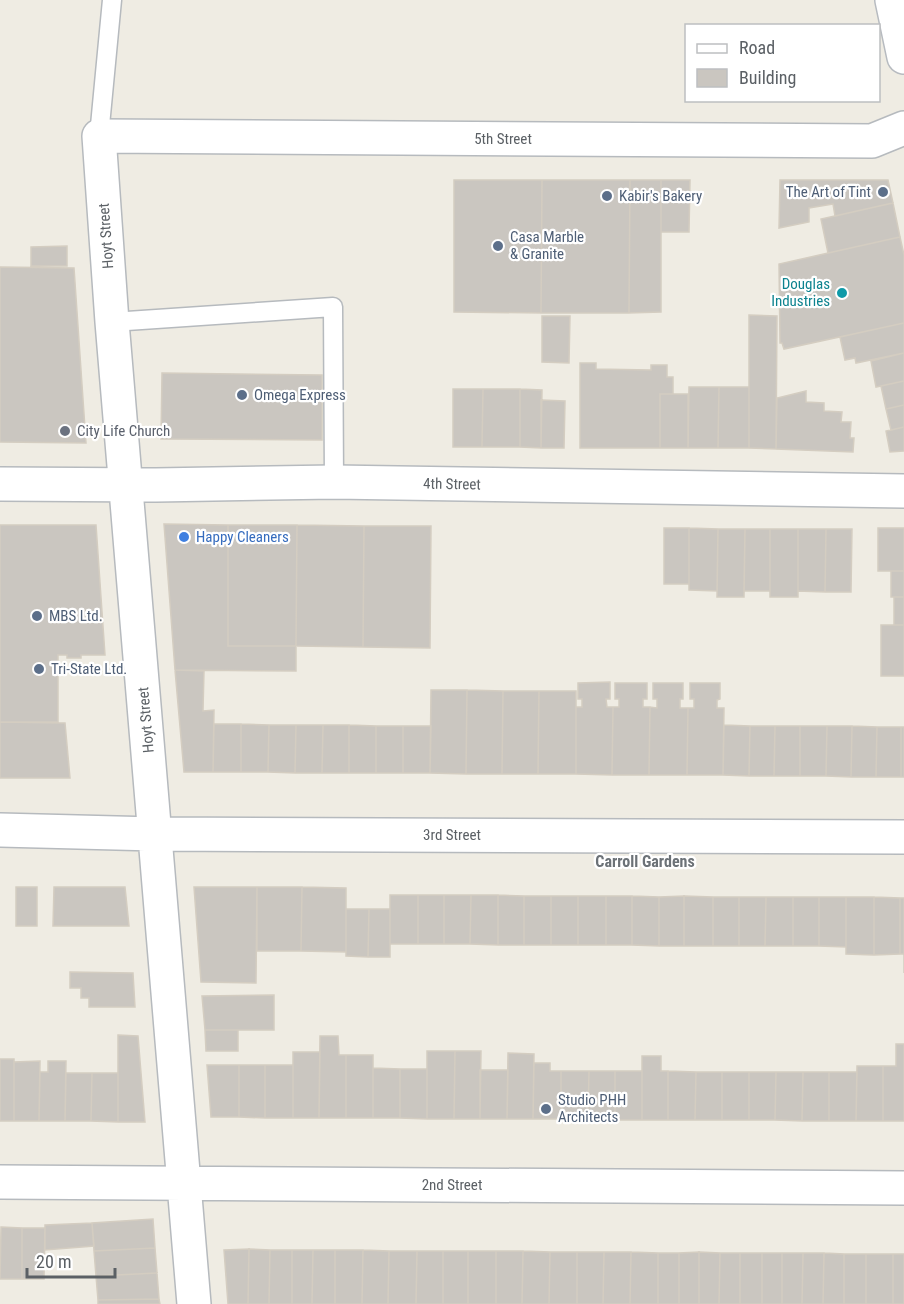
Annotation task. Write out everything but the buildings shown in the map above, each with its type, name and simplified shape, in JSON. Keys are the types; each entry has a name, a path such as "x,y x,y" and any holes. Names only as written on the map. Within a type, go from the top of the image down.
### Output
{"street":[{"path":"892,0 904,57"},
{"name":"5th Street","path":"99,136 872,141 904,128"},
{"name":"Hoyt Street","path":"99,136 112,322 194,1304"},
{"name":"4th Street","path":"0,484 334,482 904,491"},
{"name":"3rd Street","path":"0,831 155,834 904,837"},
{"name":"2nd Street","path":"0,1182 904,1188"}],"lane":[{"path":"99,136 112,0"},
{"path":"112,322 333,307 334,482"}],"place":[{"name":"The Art of Tint","path":"883,192"},
{"name":"Kabir's Bakery","path":"607,196"},
{"name":"Casa Marble & Granite","path":"498,246"},
{"name":"Douglas Industries","path":"842,293"},
{"name":"Omega Express","path":"242,395"},
{"name":"City Life Church","path":"65,431"},
{"name":"Happy Cleaners","path":"184,537"},
{"name":"MBS Ltd.","path":"37,616"},
{"name":"Tri-State Ltd.","path":"39,669"},
{"name":"Studio PHH Architects","path":"546,1109"}],"district":[{"name":"Carroll Gardens","path":"645,861"}]}
